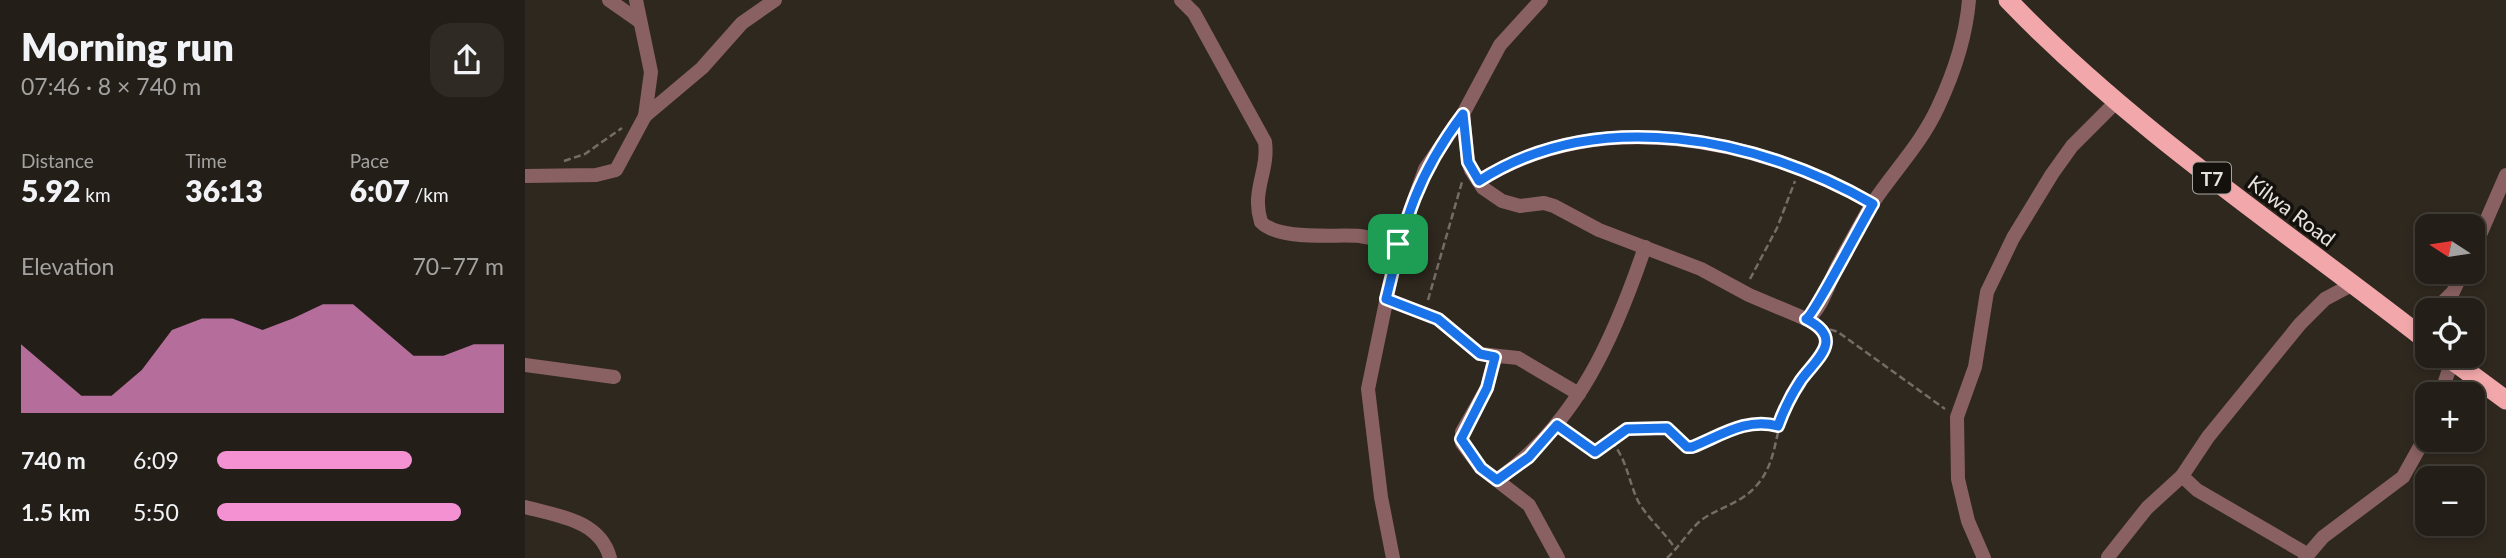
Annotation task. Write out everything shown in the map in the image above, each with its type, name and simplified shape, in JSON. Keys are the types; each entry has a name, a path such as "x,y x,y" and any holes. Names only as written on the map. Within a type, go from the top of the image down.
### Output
{"highway":[{"name":"Kilwa Road","path":"2008,0 2116,102 2287,237 2415,324"},
{"path":"2463,368 2506,400"}],"street":[{"path":"609,0 639,21"},
{"path":"525,176 596,175 616,170 645,116 651,72 636,0"},
{"path":"645,116 702,68 742,23 775,0"},
{"path":"1181,0 1194,13 1265,142 1266,152 1256,194 1261,222 1269,228 1301,234 1361,236 1398,244"},
{"path":"1393,558 1381,497 1368,389 1398,244 1425,169 1463,114 1500,46 1541,0"},
{"path":"1463,114 1468,162 1479,181 1502,201 1520,206 1544,203 1554,206 1599,230 1701,269 1743,292 1806,319 1811,317 1873,204 1903,166 1938,109 1954,70 1967,22 1969,0"},
{"path":"1985,558 1968,521 1958,479 1957,417 1975,367 1993,275 2065,156 2116,102"},
{"path":"1479,181 1518,159 1553,148 1600,139 1646,136 1701,143 1754,154 1835,182 1873,204"},
{"path":"2485,223 2506,175"},
{"path":"1497,480 1529,457 1579,394 1620,321 1645,247"},
{"path":"2108,556 2147,508 2182,476 2208,437 2299,324 2325,299 2353,284"},
{"path":"1386,299 1445,324 1480,354 1518,358 1579,394"},
{"path":"1495,357 1487,388 1461,439 1481,468 1529,505 1558,558"},
{"path":"525,365 614,377"},
{"path":"2182,476 2197,490 2306,556 2323,537 2403,477 2417,452"},
{"path":"525,506 593,529 607,547 611,558"}],"path":[{"path":"565,161 585,153 624,127"},
{"path":"1423,313 1468,162"},
{"path":"1743,292 1777,228 1800,169"},
{"path":"1667,558 1700,522 1731,507 1760,483 1774,458 1778,426 1791,395 1806,373 1821,359 1824,335 1818,325 1838,332 1957,417"},
{"path":"1557,425 1595,452 1627,429 1667,428 1687,447 1692,447 1737,427 1767,423 1778,426"},
{"path":"1611,441 1626,461 1629,485 1640,504 1665,531 1676,550"}],"route":[{"path":"1463,114 1468,162 1479,181 1503,165 1553,148 1600,139 1646,136 1701,143 1767,157 1835,182 1873,204 1830,279 1813,315 1806,319 1818,325 1824,335 1824,348 1821,359 1806,373 1791,395 1778,426 1767,423 1737,427 1725,430 1692,447 1687,447 1667,428 1627,429 1595,452 1557,425 1529,457 1497,480 1481,468 1461,443 1462,432 1487,388 1495,357 1480,354 1438,319 1386,299 1398,244 1425,169 1463,114"}]}
